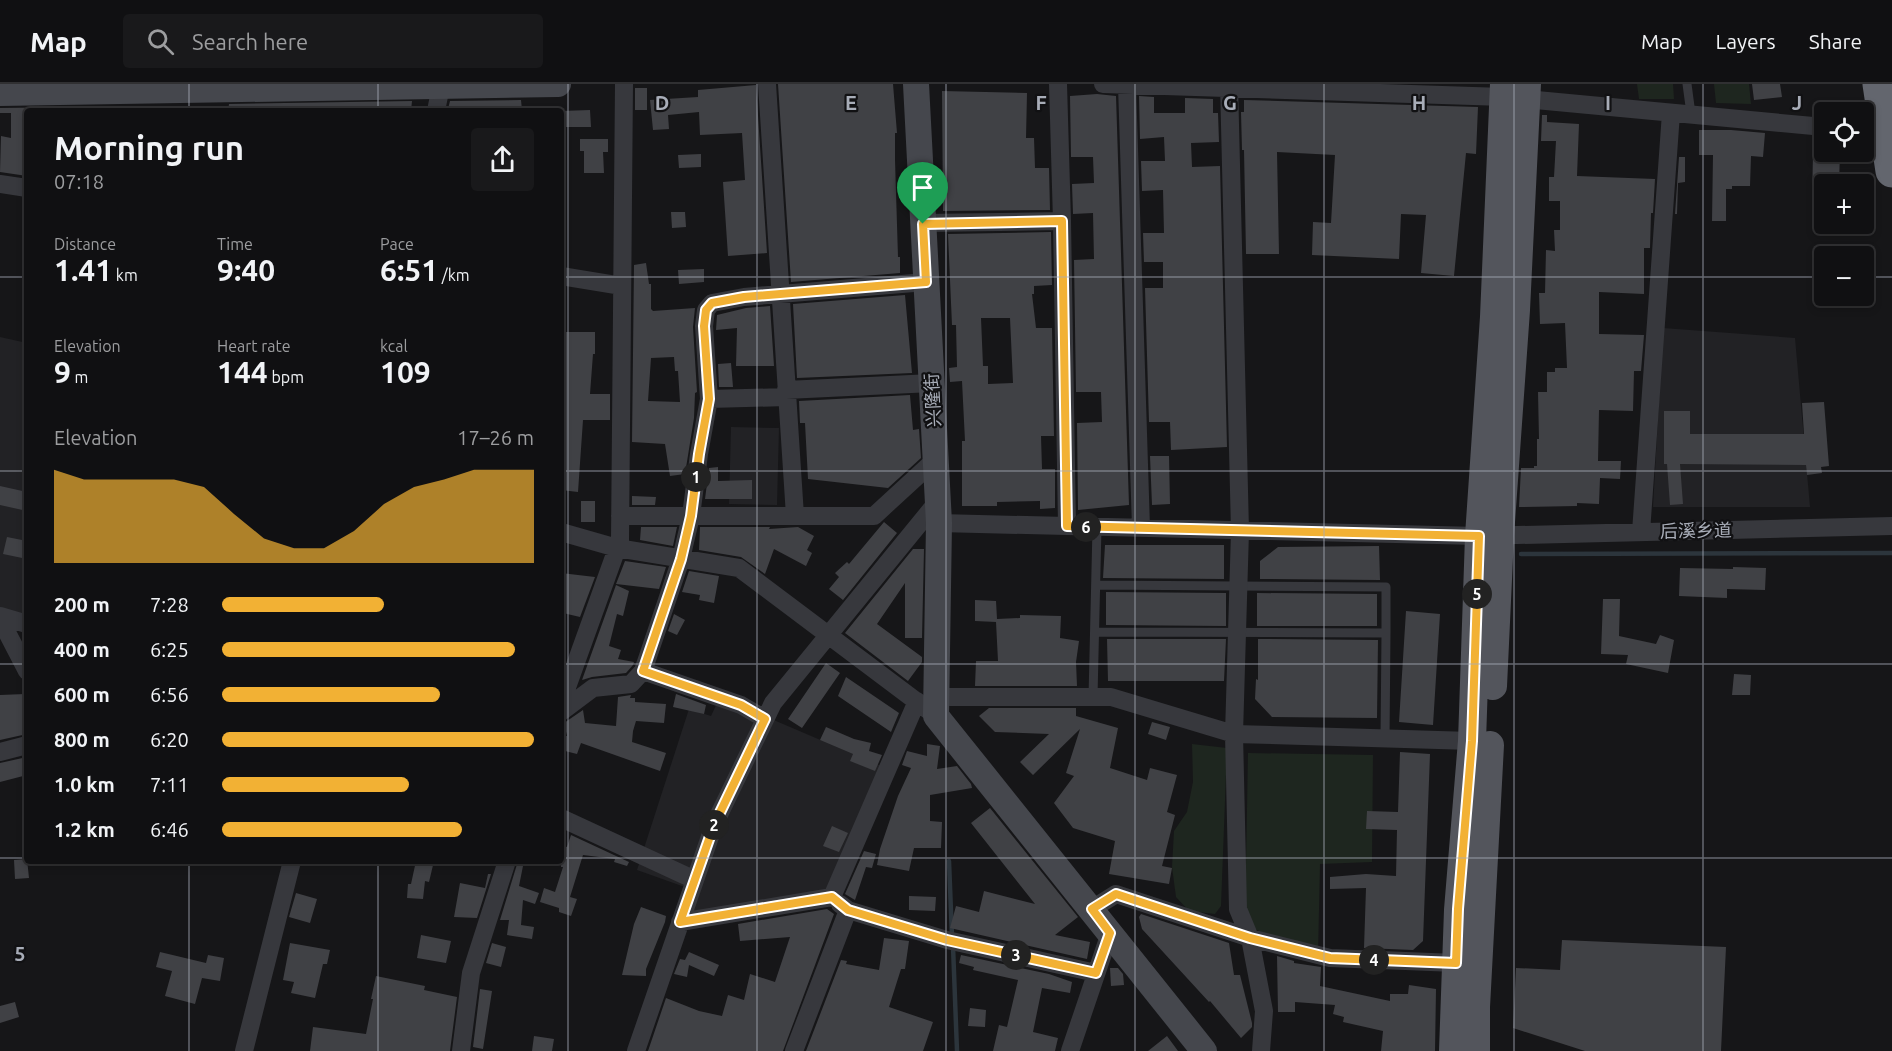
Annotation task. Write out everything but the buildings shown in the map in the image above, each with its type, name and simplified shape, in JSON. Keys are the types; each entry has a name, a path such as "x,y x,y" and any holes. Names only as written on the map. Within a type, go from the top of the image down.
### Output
{"highway":[{"path":"1880,84 1892,171"}],"main road":[{"path":"1476,1051 1494,316 1516,91"},
{"path":"1453,1051 1458,909 1490,536"}],"street":[{"path":"0,93 53,88 558,84"},
{"path":"564,696 620,540 624,84"},
{"path":"767,84 795,516"},
{"name":"兴隆街","path":"916,84 938,512 930,704"},
{"path":"1058,84 1067,526"},
{"path":"1103,84 1516,91 1671,113 1814,126"},
{"path":"1127,85 1141,528"},
{"path":"437,108 441,86"},
{"path":"1229,86 1240,531 1234,734 1238,909 1250,938 1264,1011 1261,1051"},
{"path":"1641,532 1671,113"},
{"path":"0,184 24,188"},
{"path":"923,224 1062,221"},
{"path":"564,276 622,286"},
{"path":"564,710 593,688 631,684 643,671 681,559 691,516 709,399 704,326 706,310 712,303 744,297 926,282"},
{"path":"709,399 932,383"},
{"path":"620,516 874,516 936,459"},
{"path":"636,1051 714,825 773,703 828,635 938,512"},
{"name":"后溪乡道","path":"938,512 1067,526 1490,536 1892,526"},
{"path":"564,533 617,548 739,568 828,635 930,704 1204,1051"},
{"path":"0,618 24,623"},
{"path":"0,618 24,664"},
{"path":"643,671 741,705 765,719"},
{"path":"930,704 1111,697 1234,734 1472,741"},
{"path":"832,897 930,704"},
{"path":"0,752 24,746"},
{"path":"564,819 695,880"},
{"path":"244,1051 291,864"},
{"path":"461,1051 471,974 506,864"},
{"path":"1092,909 1116,894 1250,938 1330,958 1456,963"},
{"path":"680,922 832,897 848,910 953,941 1096,973"},
{"path":"794,1051 848,910"},
{"path":"1070,1051 1110,933"}],"lane":[{"path":"1687,84 1691,114"},
{"path":"1093,697 1097,527"},
{"path":"1096,585 1386,587 1385,739"},
{"path":"1095,632 1386,633"}],"shaded area":[{"path":"1637,84 1673,84 1674,99 1639,99"},
{"path":"1714,84 1749,84 1751,104 1716,103"},
{"path":"1663,328 1795,338 1810,507 1653,507"},
{"path":"0,337 24,342 24,622 0,616"},
{"path":"731,427 779,428 777,505 729,504"},
{"path":"720,697 893,771 832,897 686,920 696,891 637,870 689,709 711,716"},
{"path":"1192,744 1227,748 1221,906 1215,914 1189,911 1176,897 1172,867 1174,831 1187,812 1193,782"},
{"path":"1248,753 1373,755 1372,862 1320,864 1318,955 1252,928 1245,920"}],"waterway":[{"path":"1521,554 1892,553"},
{"path":"949,861 952,937"},
{"path":"953,946 957,1051"}],"route":[{"path":"1062,221 1067,526 1479,536 1472,741 1458,909 1456,963 1330,958 1250,938 1116,894 1092,909 1110,933 1096,973 947,940 848,910 832,897 680,922 714,825 765,719 741,705 643,671 681,559 691,516 709,399 704,326 706,310 712,303 744,297 926,282 923,224 1062,221"}]}
